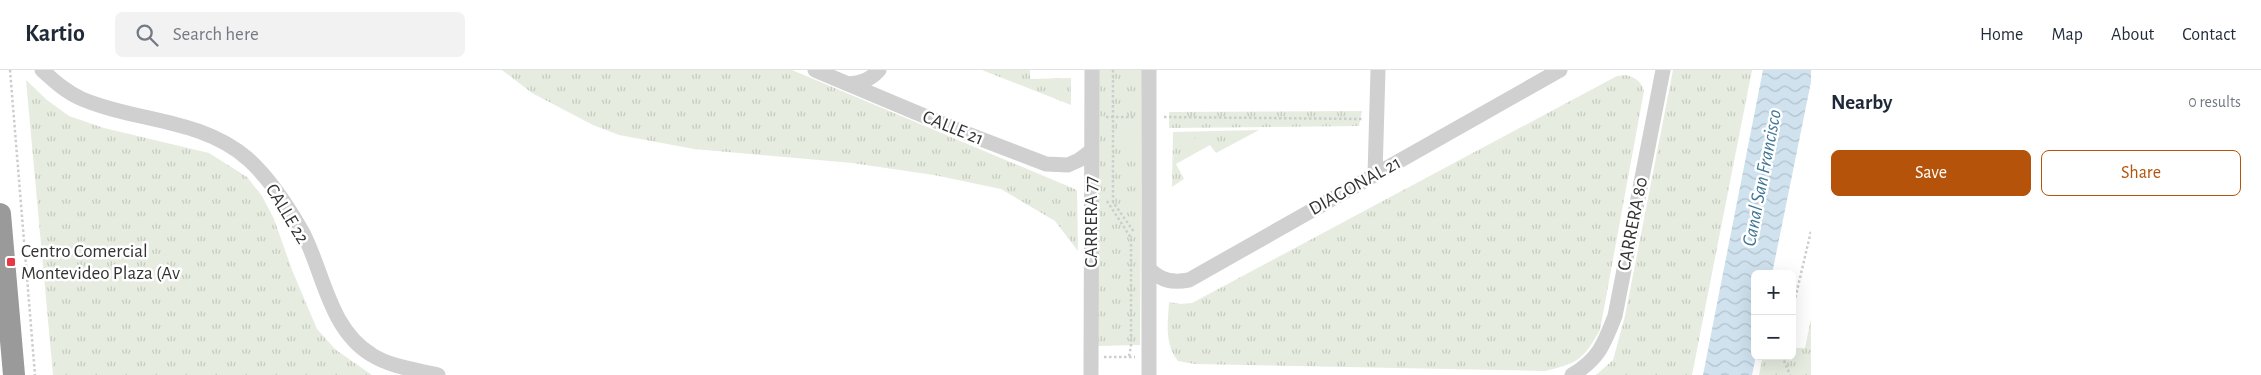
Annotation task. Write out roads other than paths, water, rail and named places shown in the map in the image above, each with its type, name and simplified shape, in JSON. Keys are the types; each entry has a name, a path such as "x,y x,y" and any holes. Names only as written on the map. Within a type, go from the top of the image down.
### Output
{"highway":[{"path":"0,214 1,254 14,375"}],"street":[{"name":"CALLE 22","path":"42,70 59,86 81,98 202,131 224,142 248,160 278,192 304,237 332,306 355,342 373,356 391,363 438,375"},
{"name":"CALLE 21","path":"815,70 1046,164 1068,165 1091,151"},
{"path":"848,84 861,83 872,78 880,70"},
{"name":"CARRERA 77","path":"1091,375 1092,70"},
{"path":"1149,375 1150,70"},
{"path":"1375,175 1378,70"},
{"name":"DIAGONAL 21","path":"1149,269 1166,281 1175,283 1189,280 1560,70"},
{"name":"CARRERA 80","path":"1577,372 1602,349 1614,316 1663,70"}],"water":[{"name":"Canal San Francisco","path":"1763,70 1811,70 1811,82 1773,270 1751,270 1751,360 1755,360 1752,375 1703,375"}],"place":[{"name":"Centro Comercial Montevideo Plaza (Av","path":"11,262"}]}
